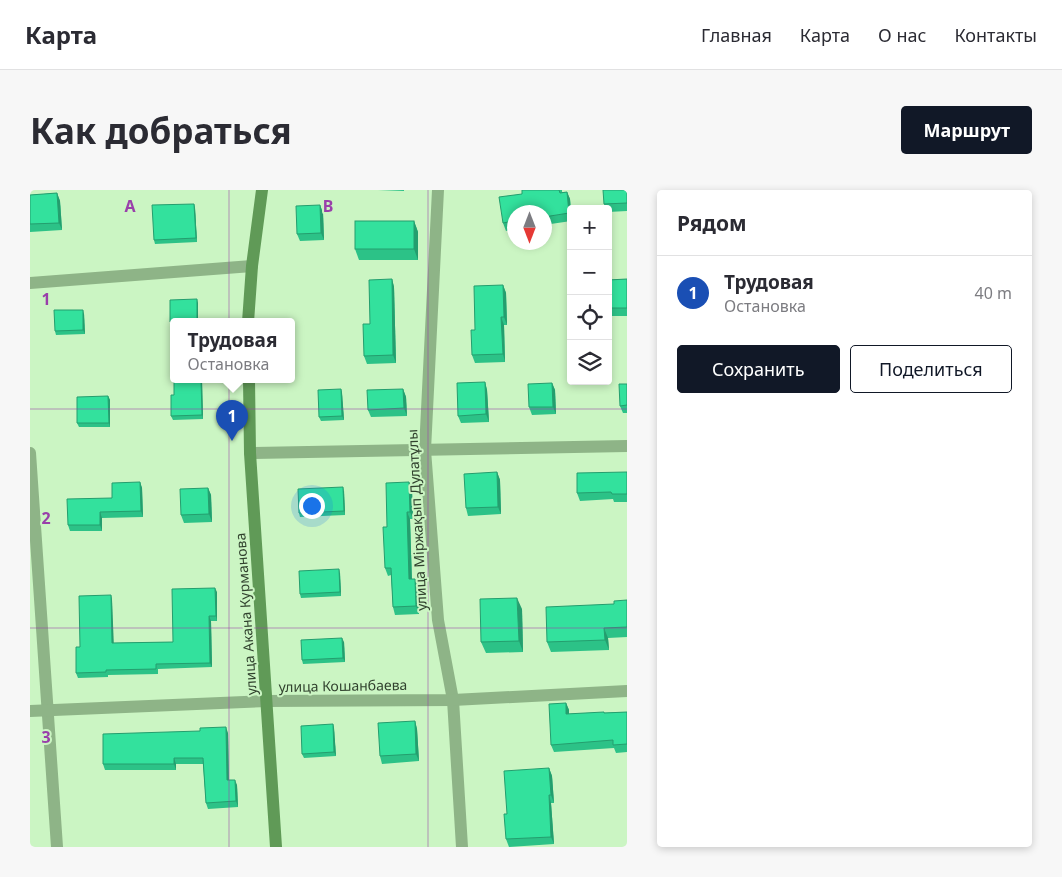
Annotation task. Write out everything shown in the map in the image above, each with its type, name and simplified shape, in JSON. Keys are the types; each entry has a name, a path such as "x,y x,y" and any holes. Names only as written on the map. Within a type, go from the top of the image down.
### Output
{"main road":[{"path":"248,318 252,266 262,190"},
{"name":"улица Акана Курманова","path":"249,383 250,453 276,847"}],"street":[{"name":"улица Міржақып Дулатұлы","path":"438,190 425,450 438,620 453,700 462,847"},
{"path":"30,283 252,266"},
{"path":"250,453 627,446"},
{"path":"30,453 57,847"},
{"name":"улица Кошанбаева","path":"30,711 266,702 453,700 627,691"}],"building":[{"path":"522,190 559,190 560,193 567,192 567,213 552,216 552,205 507,205 507,222 503,223 499,197 522,194"},
{"path":"603,190 627,190 627,203 604,204"},
{"path":"57,193 59,223 30,224 30,195"},
{"path":"194,204 196,238 154,240 152,205"},
{"path":"320,205 321,233 297,234 296,206"},
{"path":"355,221 414,221 414,249 355,249"},
{"path":"392,279 393,355 364,356 363,324 370,324 369,280"},
{"path":"627,279 627,308 612,308 612,280"},
{"path":"503,285 504,317 501,317 503,354 472,355 471,330 475,330 474,286"},
{"path":"197,299 197,318 170,318 170,300"},
{"path":"54,310 83,310 83,330 55,331"},
{"path":"485,382 486,414 458,416 457,383"},
{"path":"174,383 201,383 202,415 171,416 171,395 174,395"},
{"path":"552,383 553,407 529,407 528,384"},
{"path":"619,384 627,384 627,405 620,406"},
{"path":"341,389 342,416 319,417 318,390"},
{"path":"403,389 404,408 368,410 367,390"},
{"path":"108,396 109,423 77,423 77,397"},
{"path":"497,472 498,507 466,508 464,474"},
{"path":"627,472 627,494 612,494 611,492 577,493 577,473"},
{"path":"140,482 141,511 100,512 100,525 68,525 67,499 112,498 112,483"},
{"path":"409,482 410,512 407,512 409,579 415,579 416,606 393,607 391,568 385,568 383,527 387,527 386,483"},
{"path":"343,487 344,511 299,513 298,489"},
{"path":"208,488 209,514 181,515 180,489"},
{"path":"339,569 340,592 300,594 299,571"},
{"path":"215,588 216,616 209,616 210,663 156,664 156,669 76,673 76,647 80,647 79,596 111,595 112,643 173,642 172,589"},
{"path":"517,598 519,641 481,642 480,599"},
{"path":"627,600 627,627 604,628 605,640 547,642 546,607 614,604 614,601"},
{"path":"342,638 343,658 302,660 301,640"},
{"path":"566,703 566,714 627,712 627,744 613,745 613,740 551,745 549,704"},
{"path":"415,721 416,754 380,756 378,723"},
{"path":"333,724 334,752 302,754 301,726"},
{"path":"226,727 227,780 235,780 236,801 206,803 203,758 174,758 174,764 103,764 103,734 200,731 200,728"},
{"path":"549,768 551,837 506,839 504,814 507,814 504,771"}],"place":[{"name":"Трудовая","path":"232,441"}]}
